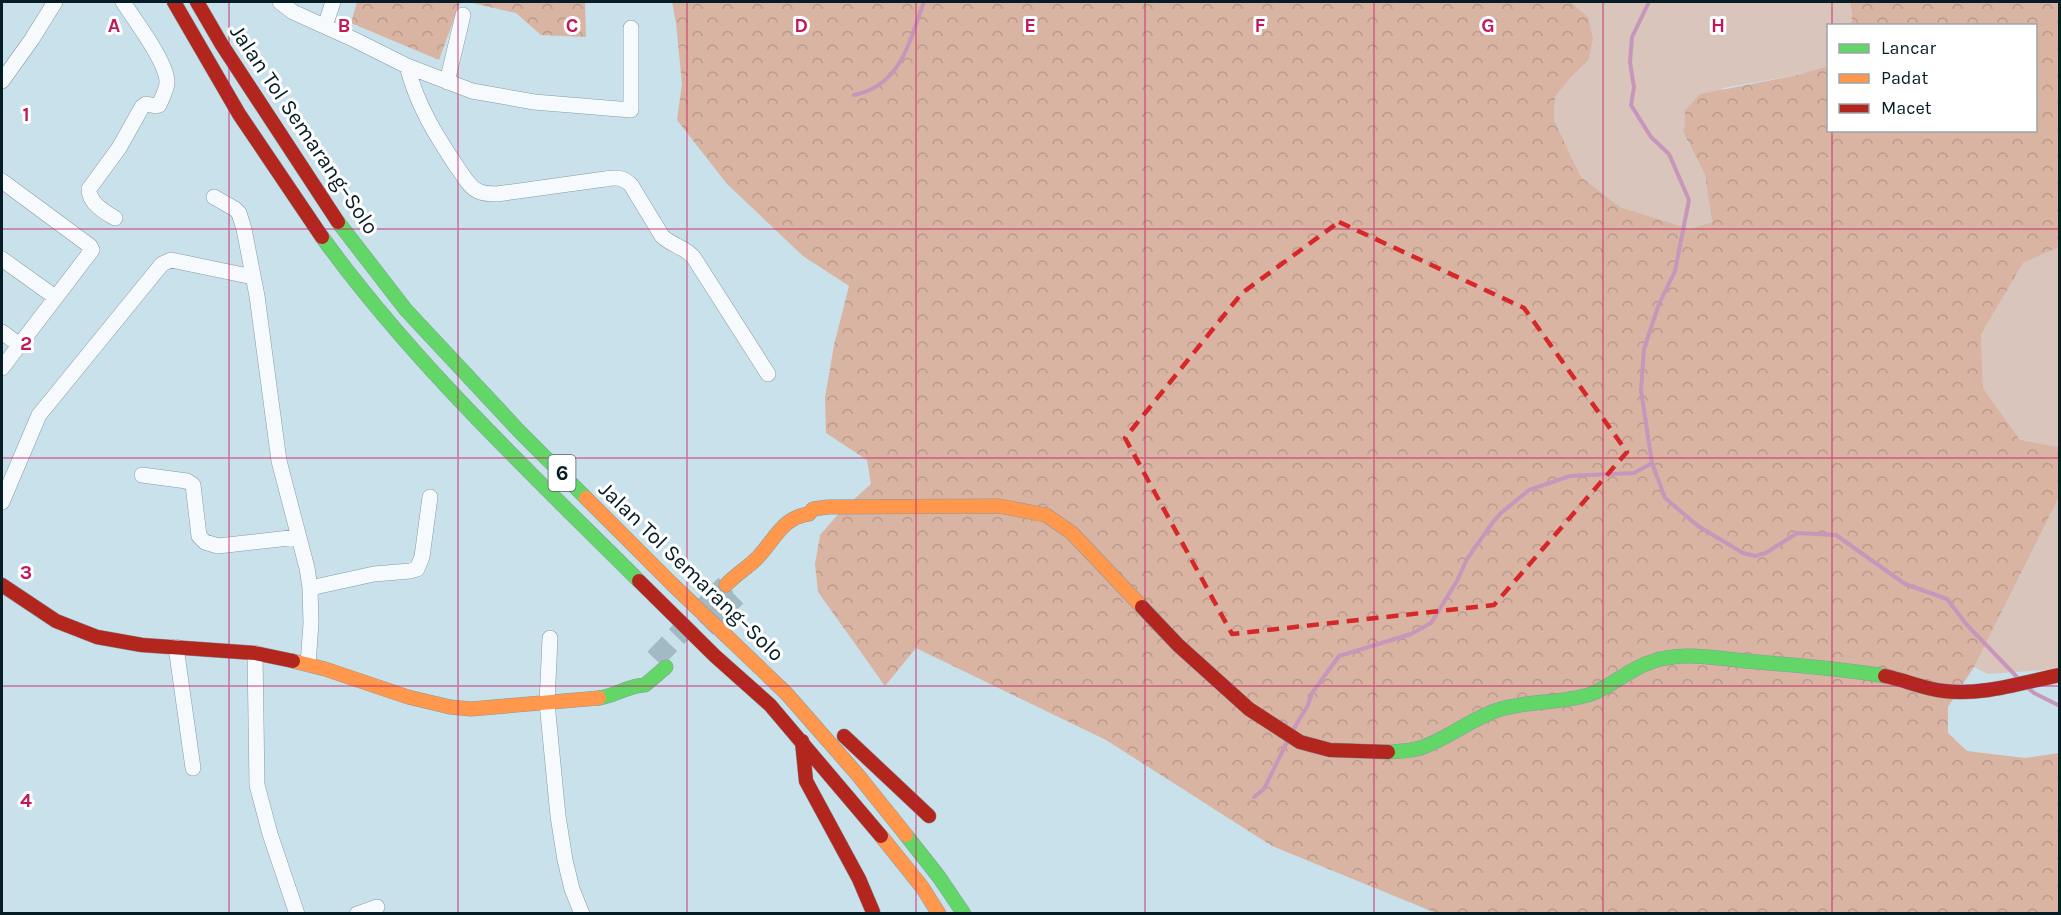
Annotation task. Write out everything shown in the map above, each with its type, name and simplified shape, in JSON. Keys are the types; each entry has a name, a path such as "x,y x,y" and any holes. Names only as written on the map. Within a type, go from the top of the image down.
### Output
{"main road":[{"name":"Jalan Tol Semarang–Solo","path":"174,2 239,114 310,220 384,316 430,369 506,449 715,656 770,705 849,796 922,887 939,914"},
{"name":"Jalan Tol Semarang–Solo","path":"197,2 222,45 331,213 406,310 519,431 672,584 786,693 850,766 939,877 964,914"},
{"path":"726,585 745,566 755,560 770,540 793,517 799,514 809,514 813,508 999,506 1046,515 1072,533 1178,645 1249,709 1300,742 1330,750 1408,751 1427,746 1497,710 1520,703 1567,700 1591,694 1634,669 1652,661 1673,657 1687,656 1820,667 1886,676 1933,691 1978,691 2054,675"},
{"path":"742,588 754,572 755,560"},
{"path":"2,585 56,621 74,630 117,642 255,653 308,664 404,696 455,709 607,697 638,685 639,678 661,663"},
{"path":"747,655 789,684 929,816"},
{"path":"802,741 806,781 860,879 873,912"}],"street":[{"path":"2,81 55,2"},
{"path":"115,218 97,206 89,195 89,189 119,148 142,107 146,104 159,105 167,85 162,66 153,49 123,2"},
{"path":"280,2 293,12 407,66 472,91 534,102 631,110 632,28"},
{"path":"326,26 333,2"},
{"path":"447,82 463,15"},
{"path":"407,66 413,89 433,132 476,191 496,194 614,178 627,181 662,236 669,243 689,251 768,374"},
{"path":"2,181 91,247 92,252 18,344 2,368"},
{"path":"214,197 231,205 239,213 254,277 279,461 310,588 308,664"},
{"path":"2,259 55,297"},
{"path":"2,502 39,415 166,260 254,277"},
{"path":"2,332 18,344"},
{"path":"142,474 187,481 193,485 199,536 205,542 218,546 298,537"},
{"path":"310,588 367,575 417,569 421,565 430,497"},
{"path":"550,638 547,703 558,816 572,889 582,914"},
{"path":"176,647 193,768"},
{"path":"255,653 257,785 270,834 297,914"},
{"path":"357,914 377,907"}],"highlighted area":[{"path":"1339,222 1524,308 1627,452 1494,605 1232,634 1125,438 1242,293"}],"shaded area":[{"path":"1571,2 1850,2 1852,14 1851,24 1827,24 1827,66 1798,75 1723,88 1684,135 1705,175 1712,222 1690,229 1620,207 1581,177 1554,120 1555,97 1588,61 1588,17"},
{"path":"2059,247 2059,447 2020,440 1983,388 1981,333 2023,263"},
{"path":"2059,497 2059,669 1988,674 1974,667"}],"green space":[{"path":"357,2 460,2 439,60 351,23"},
{"path":"468,2 585,2 586,37 541,35 516,13"},
{"path":"672,2 1571,2 1588,17 1593,39 1588,61 1555,97 1554,120 1581,177 1620,207 1690,229 1712,222 1705,175 1684,134 1685,111 1700,94 1798,75 1827,66 1827,132 2037,132 2037,24 1851,24 1850,2 2059,2 2059,247 2023,263 1981,334 1983,388 2020,440 2059,447 2059,497 1974,667 1948,707 1948,733 1967,751 2025,758 2059,753 2059,913 1436,913 1272,846 1106,740 916,648 885,686 818,592 815,564 820,535 842,510 871,484 867,460 826,433 825,398 834,345 849,286 803,256 727,184 677,120 682,84"}],"waterway":[{"path":"854,95 870,90 883,82 893,71 908,46 924,2"},
{"path":"1649,2 1632,37 1630,62 1634,87 1631,105 1651,137 1669,154 1689,200 1675,271 1659,304 1644,349 1641,390 1652,463 1665,498 1698,526 1743,553 1755,556 1766,553 1797,533 1836,535 1905,584 1947,599 1967,625 2017,677"},
{"path":"1293,730 1308,705 1312,693 1339,656 1411,634 1431,623 1457,581 1467,559 1493,522 1529,490 1570,476 1634,473 1652,463"},
{"path":"2029,689 2060,706"},
{"path":"1254,797 1264,789 1287,742"}],"tunnel":[{"path":"655,659 726,585"},
{"path":"705,627 736,596"}],"traffic: fast":[{"path":"338,222 406,310 519,431 586,498"},
{"path":"322,237 395,329 434,373 639,581"},
{"path":"1388,752 1423,747 1501,709 1591,694 1643,665 1674,657 1710,657 1885,676"},
{"path":"599,698 645,685 666,667"},
{"path":"906,835 964,914"}],"traffic: slow":[{"path":"586,498 786,693 857,774 906,835"},
{"path":"726,585 755,560 786,524 792,519 809,514 813,509 999,506 1046,515 1072,533 1142,607"},
{"path":"293,661 325,669 408,697 450,707 471,709 599,698"},
{"path":"881,836 922,887 939,914"}],"traffic: jam":[{"path":"174,2 239,114 322,237"},
{"path":"197,2 222,45 338,222"},
{"path":"639,581 715,656 770,705 881,836"},
{"path":"2,585 56,621 97,637 142,645 255,653 293,661"},
{"path":"1142,607 1178,645 1249,709 1300,742 1330,750 1388,752"},
{"path":"1885,676 1944,691 1973,692 2003,688 2060,675"},
{"path":"844,736 929,816"},
{"path":"802,741 806,781 859,879 873,912"}]}
